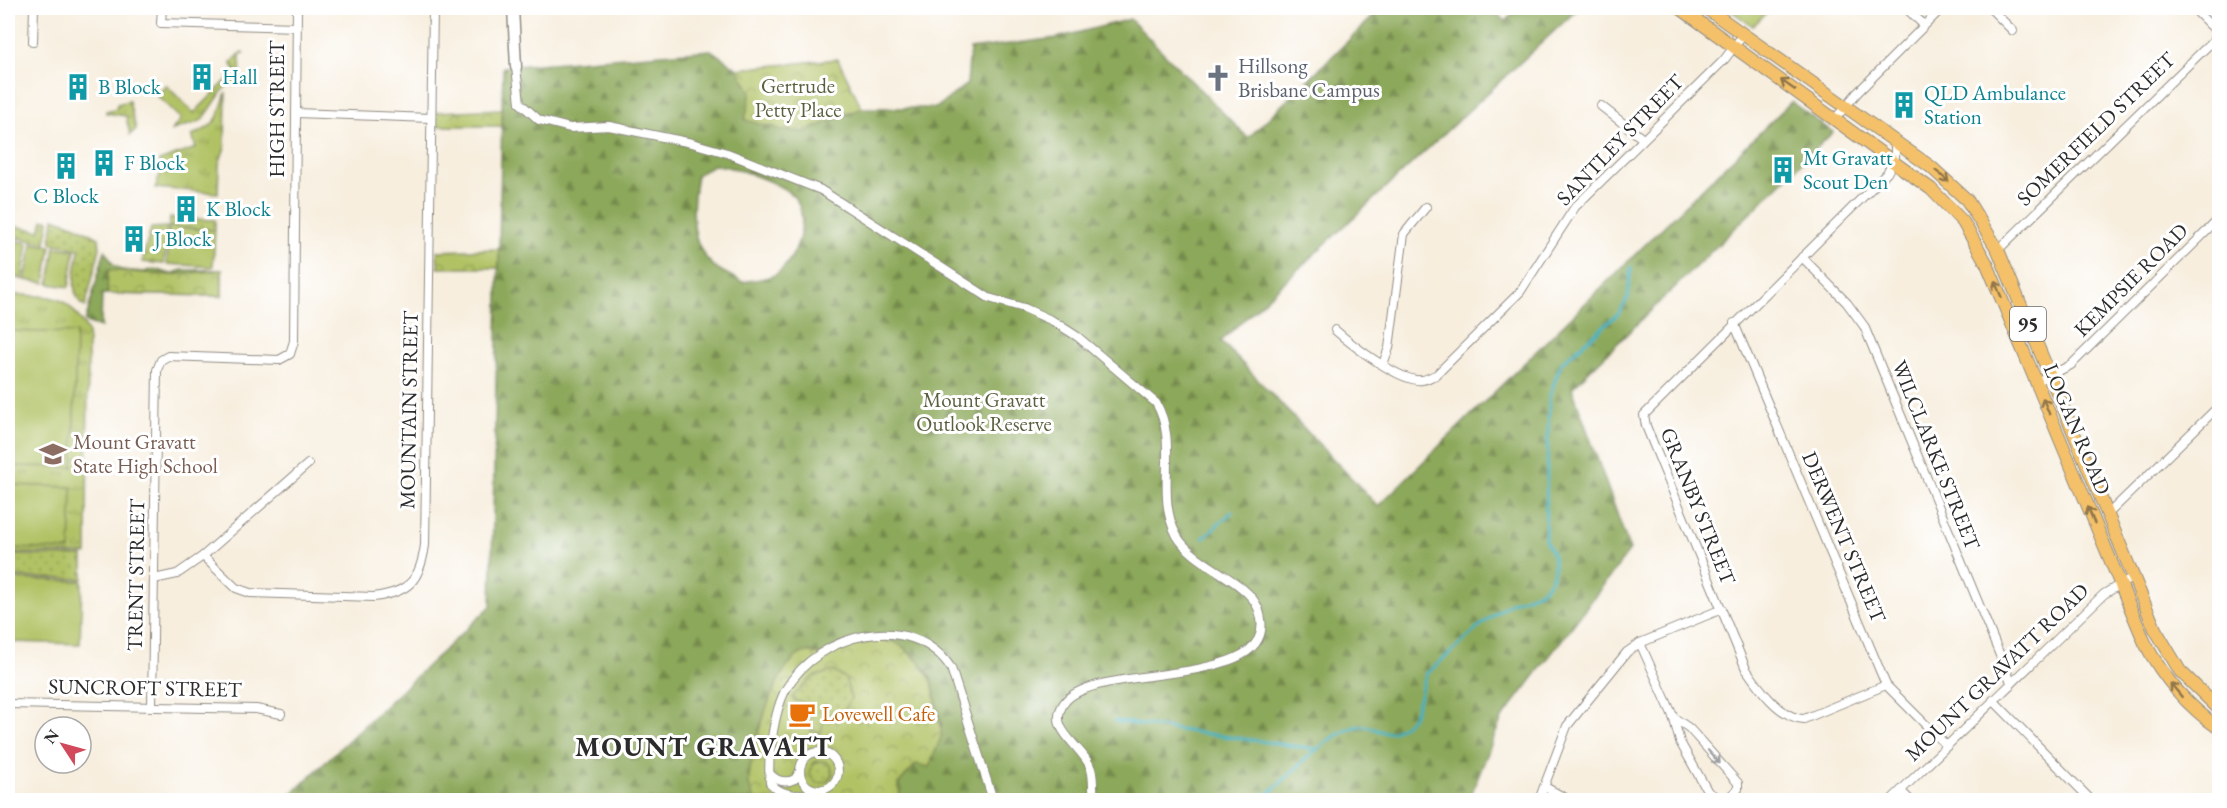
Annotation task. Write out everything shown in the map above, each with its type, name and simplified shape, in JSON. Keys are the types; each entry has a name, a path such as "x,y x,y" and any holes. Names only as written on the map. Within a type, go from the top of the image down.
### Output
{"main road":[{"name":"LOGAN ROAD","path":"1680,8 1894,163 1944,202 1972,236 1987,264 2145,643 2161,671 2189,704 2220,729"},
{"name":"LOGAN ROAD","path":"1706,8 1931,167 1967,200 1998,250 2133,577 2166,650 2187,680 2220,710"}],"street":[{"path":"33,42 34,8"},
{"path":"162,8 161,23 296,27"},
{"name":"HIGH STREET","path":"290,354 294,341 297,8"},
{"name":"MOUNTAIN STREET","path":"203,556 236,588 250,593 374,597 392,594 410,585 422,566 425,545 433,8"},
{"path":"513,8 520,103 539,120 570,128 609,126 692,143 727,153 821,190 990,298 1024,308 1078,336 1156,403 1165,425 1167,497 1171,519 1178,537 1199,561 1228,579 1248,596 1257,606 1260,626 1256,641 1239,657 1208,668 1124,678 1078,692 1064,703 1059,720 1061,730 1091,767 1093,801"},
{"path":"1906,8 1924,26"},
{"path":"1834,120 1942,8"},
{"path":"1990,8 2013,32"},
{"path":"2193,8 2219,34"},
{"name":"SANTLEY STREET","path":"1335,330 1355,347 1408,377 1422,380 1436,375 1520,291 1575,207 1735,47 1743,34"},
{"name":"SOMERFIELD STREET","path":"1998,250 2219,34"},
{"path":"1601,106 1643,139"},
{"path":"296,113 431,118"},
{"path":"1894,142 1894,163"},
{"name":"GRANBY STREET","path":"1887,685 1804,719 1790,716 1758,686 1746,669 1646,426 1644,414 1887,173 1894,163"},
{"path":"1383,364 1389,348 1404,234 1426,207"},
{"name":"KEMPSIE ROAD","path":"2036,382 2071,365 2220,218"},
{"name":"WILCLARKE STREET","path":"1802,257 1847,303 1864,326 2011,682"},
{"name":"DERWENT STREET","path":"1734,323 1887,685 1947,746"},
{"name":"TRENT STREET","path":"152,706 157,370 161,360 168,356 279,360 290,354"},
{"path":"2107,515 2220,405"},
{"path":"154,579 177,574 203,556 308,464"},
{"name":"MOUNT GRAVATT ROAD","path":"1891,801 2104,594 2133,577"},
{"path":"1539,801 1567,726 1627,652 1640,643 1722,609"},
{"path":"770,774 787,782 795,779 804,759 815,752 832,757 836,762 838,775 832,784 824,789 804,796 784,793 772,786 770,774 777,716 787,688 799,672 834,644 887,634 910,636 939,652 951,668 993,801"},
{"path":"1640,643 1673,716 1680,742 1708,792 1724,801 1738,789 1737,783 1689,728 1673,716"},
{"path":"1993,700 2091,801"},
{"name":"SUNCROFT STREET","path":"8,704 256,709 281,714"},
{"path":"800,771 807,786 824,789"},
{"path":"1545,787 1569,801"},
{"path":"1901,791 1910,801"}],"green space":[{"name":"Mount Gravatt Outlook Reserve","path":"1382,8 1491,8 1505,21 1519,8 1579,8 1221,341 1378,506 1791,102 1833,132 1572,388 1630,550 1501,720 1469,800 901,800 898,784 916,764 942,725 933,684 928,673 903,647 836,651 824,657 809,651 792,661 750,772 749,784 755,800 285,800 491,606 503,67 711,50 738,69 751,92 746,120 804,132 862,108 936,108 967,84 970,49 1057,38 1130,19 1248,138","holes":["713,165 771,182 783,188 797,201 802,220 799,240 790,259 775,275 742,282 713,265 699,246 693,210 697,175"]},
{"path":"1727,8 1771,8 1753,26"},
{"path":"240,54 241,85 230,85 225,88 202,120 171,131 181,119 157,96 166,85 194,113 236,71 231,63"},
{"name":"Gertrude Petty Place","path":"838,59 862,108 804,132 783,130 745,120 751,92 738,69"},
{"path":"226,92 225,147 219,164 218,193 155,188 162,169 159,161 196,148 192,135 207,128 216,120"},
{"path":"129,101 136,129 130,135 126,116 106,113 106,111 117,108 117,104"},
{"path":"502,109 502,126 437,126 437,112"},
{"path":"54,218 99,238 100,248 85,307 76,295 74,280 79,249 51,243"},
{"path":"170,218 215,220 215,230 169,227"},
{"path":"43,220 49,220 46,243 8,236 8,225 40,231"},
{"path":"167,227 164,264 142,262 151,228"},
{"path":"169,227 215,230 213,267 167,264"},
{"path":"9,239 28,243 22,279 8,276"},
{"path":"32,243 51,246 45,283 25,280"},
{"path":"55,247 75,250 69,287 49,284"},
{"path":"499,249 499,268 438,268 437,251"},
{"path":"105,250 113,264 122,270 144,272 154,269 171,274 182,270 222,270 222,296 102,294 101,327 85,322"},
{"path":"108,270 170,275 222,270 222,296 107,294"},
{"path":"8,294 56,298 71,308 88,332 87,554 8,553"},
{"path":"8,331 76,333 73,467 8,466"},
{"path":"8,485 72,487 70,550 8,548"},
{"path":"8,555 83,556 83,579 8,577"},
{"path":"8,579 82,581 80,644 8,642"},
{"path":"877,640 895,642 903,647 919,662 932,681 942,735 929,767 916,764 898,784 901,800 755,800 749,783 753,752 766,709 785,670 796,657 807,652 824,657 846,646"},
{"path":"833,671 845,678 851,698 839,720 826,713 821,732 811,731 812,724 808,724 811,704 795,701 792,697 813,677"},
{"path":"821,761 829,764 832,772 829,780 821,783 813,780 810,772 813,764"}],"waterway":[{"path":"1260,800 1316,750 1341,733 1362,726 1386,732 1393,732 1400,728 1413,716 1427,673 1498,612 1546,586 1554,569 1553,557 1545,540 1549,398 1561,363 1618,314 1628,298 1631,267"},
{"path":"1203,538 1232,512"},
{"path":"1115,721 1315,749"}],"place":[{"name":"Hall","path":"202,77"},
{"name":"Hillsong Brisbane Campus","path":"1218,78"},
{"name":"B Block","path":"78,87"},
{"name":"QLD Ambulance Station","path":"1904,105"},
{"name":"F Block","path":"104,163"},
{"name":"C Block","path":"66,166"},
{"name":"Mt Gravatt Scout Den","path":"1783,170"},
{"name":"K Block","path":"186,209"},
{"name":"J Block","path":"134,239"},
{"name":"Mount Gravatt State High School","path":"53,454"},
{"name":"Lovewell Cafe","path":"802,714"}],"district":[{"name":"MOUNT GRAVATT","path":"704,747"}]}
